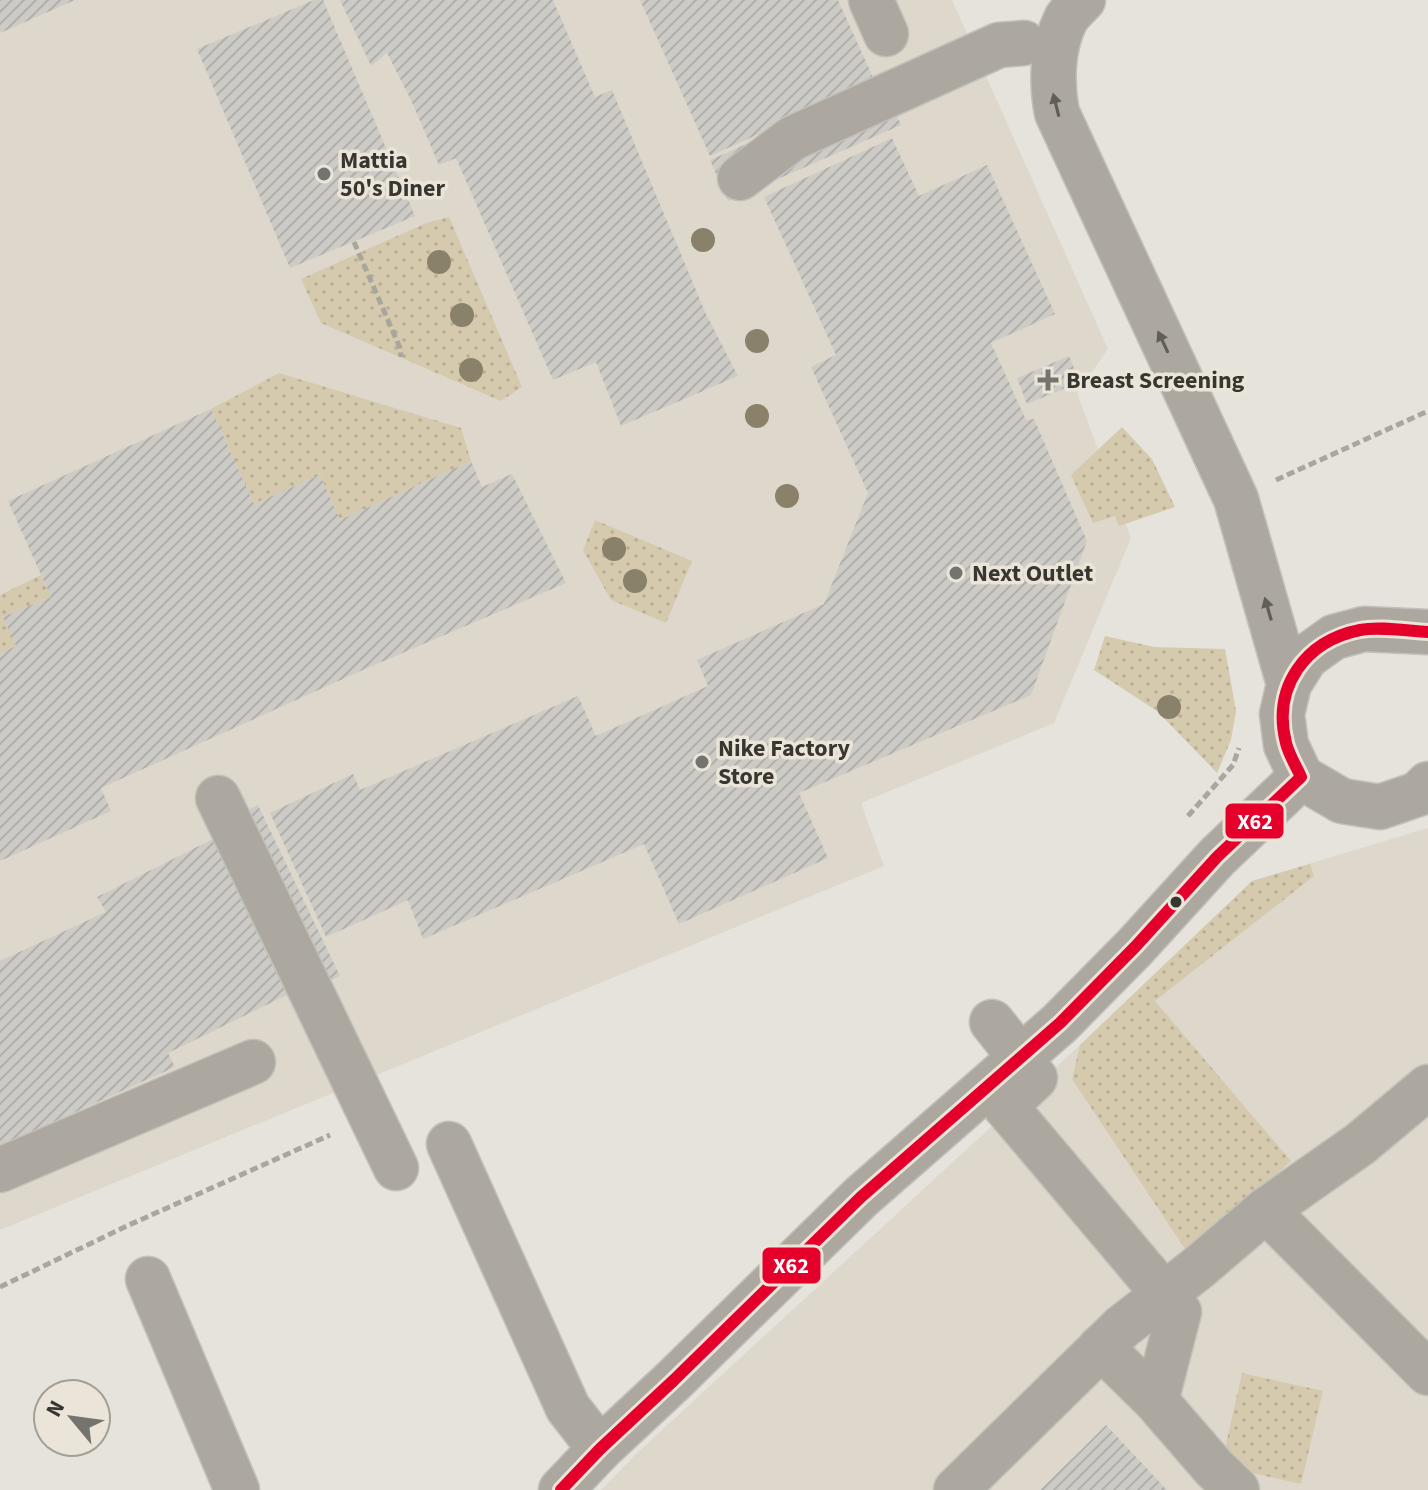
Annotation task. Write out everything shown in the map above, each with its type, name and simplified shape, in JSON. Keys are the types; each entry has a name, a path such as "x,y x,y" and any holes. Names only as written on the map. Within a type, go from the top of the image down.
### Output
{"street":[{"path":"1083,0 1067,17 1056,51 1053,92 1057,113 1236,499 1289,684"},
{"path":"740,178 793,138 999,45 1024,43"},
{"path":"1425,798 1380,807 1342,801 1301,777 1286,745 1282,714 1289,684 1306,657 1334,637 1364,629 1428,632"},
{"path":"1385,630 1428,650"},
{"path":"561,1490 861,1197 1060,1023 1217,857 1301,777"},
{"path":"218,798 396,1168"},
{"path":"0,1170 253,1062"},
{"path":"1035,1078 1005,1106 1179,1312 1156,1401"},
{"path":"956,1490 1122,1327 1266,1210 1360,1144 1428,1087"},
{"path":"449,1144 568,1408 600,1449"},
{"path":"1266,1210 1428,1373"},
{"path":"148,1279 237,1490"},
{"path":"1101,1347 1156,1401 1237,1490"}],"path":[{"path":"354,242 400,348 401,357"},
{"path":"1236,499 1428,411"},
{"path":"0,1287 371,1117"}],"shaded area":[{"path":"0,0 952,0 1108,349 1077,393 1131,538 1054,723 861,803 884,866 0,1230"},
{"path":"449,217 522,387 501,401 321,323 301,279 426,223"},
{"path":"279,373 461,428 471,461 340,520 320,475 254,504 211,409"},
{"path":"1122,427 1152,459 1175,507 1119,526 1115,516 1093,523 1071,475"},
{"path":"595,520 692,561 666,623 611,600 583,550"},
{"path":"41,575 51,597 4,617 16,646 0,654 0,595"},
{"path":"1105,636 1154,647 1225,649 1236,711 1231,740 1217,773 1157,711 1094,670"},
{"path":"1428,828 1428,1490 601,1490 1252,881"},
{"path":"1310,864 1314,876 1155,1001 1291,1161 1189,1255 1072,1079 1080,1045 1252,881"},
{"path":"1242,1373 1323,1391 1301,1484 1221,1466"}],"building":[{"path":"0,0 75,0 0,33"},
{"name":"Mattia 50's Diner","path":"314,0 323,0 415,216 290,268 197,49"},
{"path":"340,0 553,0 595,97 612,90 706,314 738,376 621,426 596,362 553,380 456,158 439,165 387,53 371,66"},
{"path":"640,0 838,0 875,82 710,156"},
{"path":"883,84 901,125 728,201 710,160"},
{"path":"892,138 919,196 987,165 1055,314 991,343 1026,420 1034,419 1087,541 1031,695 799,793 828,858 679,924 644,844 423,939 408,900 326,937 270,813 353,774 360,790 578,696 596,736 708,686 697,660 824,604 868,493 811,367 836,355 764,197"},
{"name":"Breast Screening","path":"1069,356 1080,382 1027,404 1017,378"},
{"path":"211,409 254,504 320,475 340,520 471,461 482,487 512,474 566,583 101,788 111,811 0,861 0,654 16,646 3,617 51,597 8,501"},
{"path":"258,805 340,976 300,995 228,819"},
{"path":"213,839 289,994 168,1053 175,1067 0,1146 0,961 106,912 97,897"},
{"path":"1106,1425 1167,1490 1040,1490 1081,1450"}],"transit line":[{"name":"X62","path":"561,1490 861,1197 1060,1023 1217,857 1301,777 1286,743 1284,703 1297,670 1309,656 1323,644 1360,630 1428,632"}],"place":[{"name":"Mattia 50's Diner","path":"324,174"},
{"name":"Breast Screening","path":"1048,380"},
{"name":"Next Outlet","path":"956,573"},
{"name":"Nike Factory Store","path":"702,762"}]}
